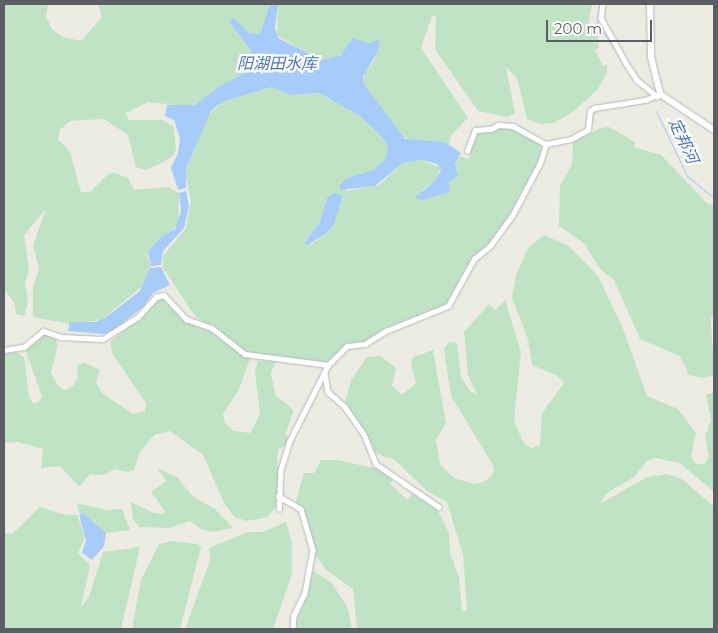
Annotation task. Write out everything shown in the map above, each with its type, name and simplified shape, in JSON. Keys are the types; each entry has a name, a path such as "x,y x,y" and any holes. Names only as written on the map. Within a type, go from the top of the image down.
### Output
{"street":[{"path":"603,4 601,18 637,80 714,130"},
{"path":"650,4 651,57 659,95"},
{"path":"467,151 475,130 491,129 498,125 513,126 546,144 571,140 588,130 594,108 659,95"},
{"path":"279,509 278,496 289,442 328,365 347,346 365,344 386,330 450,304 474,259 490,246 512,216 540,163 546,144"},
{"path":"4,350 24,347 44,331 62,337 103,338 138,317 156,297 164,295 186,319 212,328 249,356 328,365"},
{"path":"324,371 328,392 345,407 364,434 376,464 439,507"},
{"path":"278,496 301,509 313,550 306,594 294,616 293,629"}],"green space":[{"path":"4,4 48,4 46,17 52,29 63,37 81,41 102,17 98,4 270,4 260,34 249,33 233,17 230,23 252,52 254,65 248,71 218,87 192,107 148,102 126,113 129,120 162,120 174,127 176,150 173,156 158,165 145,170 136,167 128,135 104,119 70,121 60,130 58,139 70,152 81,192 90,192 108,174 115,173 128,178 134,190 167,187 179,193 178,224 147,255 151,266 145,284 101,320 69,324 33,317 33,287 39,269 33,245 46,209 24,235 29,270 25,283 28,302 24,316 16,314 14,302 4,289"},
{"path":"278,4 592,4 587,32 597,33 599,48 595,50 603,66 607,64 607,72 598,89 574,111 554,123 540,124 527,119 517,78 506,67 515,113 507,117 478,111 435,49 436,17 432,16 421,48 468,118 452,134 449,144 412,141 400,135 363,83 365,73 375,59 376,40 369,43 360,40 337,58 322,60 277,36"},
{"path":"272,87 299,95 318,93 360,116 383,138 388,148 386,160 373,170 347,178 346,191 379,185 403,163 422,160 441,168 434,182 421,191 449,193 449,180 458,176 455,163 460,156 469,159 471,152 468,150 475,132 482,130 509,128 543,144 538,162 510,214 488,245 472,258 446,304 385,328 364,342 346,344 328,362 247,353 195,316 163,268 163,256 186,228 191,200 185,173 207,117 222,102","holes":["335,192 343,199 328,233 311,244 305,241 320,222 326,200"]},
{"path":"609,127 635,142 634,147 661,155 707,203 714,205 714,314 711,318 714,375 702,378 689,375 680,356 640,339 614,280 600,269 584,243 559,226 560,186 572,165 573,141 601,128"},
{"path":"544,235 569,246 598,276 622,326 647,396 678,409 696,433 691,457 696,464 704,464 709,458 705,436 711,420 706,395 714,392 714,492 680,463 655,458 647,461 634,477 607,493 600,504 647,477 667,474 682,479 714,507 714,629 357,629 353,589 326,570 315,554 296,500 304,473 314,473 321,460 337,460 379,469 393,480 390,483 407,500 412,494 437,509 449,533 450,553 459,577 462,611 467,611 463,555 447,502 427,491 395,460 375,453 345,403 351,380 367,357 380,356 396,368 392,386 402,395 416,383 411,363 413,357 433,350 446,423 436,440 440,464 454,478 474,484 484,482 494,473 493,465 451,396 444,349 449,342 457,343 461,377 470,391 477,395 468,375 464,332 489,304 495,310 505,300 521,352 514,421 524,444 532,448 540,445 542,413 564,383 556,375 532,365 528,339 512,298 516,275 528,248"},
{"path":"163,297 184,320 210,329 250,359 239,389 223,414 225,423 234,431 250,433 260,414 255,371 258,361 276,361 271,373 275,395 294,410 285,435 289,437 286,446 278,449 277,466 280,468 276,507 268,517 247,521 234,517 224,503 203,455 170,431 154,435 140,452 134,470 127,472 115,469 103,475 90,474 79,487 60,466 41,468 43,449 18,442 4,443 4,353 15,352 24,357 29,396 33,403 39,402 42,396 25,349 48,333 53,335 58,344 51,373 58,386 65,390 73,386 78,376 77,365 85,363 100,370 96,382 102,393 133,414 145,411 146,403 113,355 110,342"},
{"path":"157,468 177,477 192,496 215,509 233,528 212,532 200,529 190,521 169,528 139,527 133,519 131,502 154,513 162,514 165,511 151,492 166,481"},
{"path":"76,503 107,510 122,509 130,530 106,533 80,514"},
{"path":"40,507 62,514 77,515 85,537 78,553 90,565 81,607 89,597 103,552 140,547 121,629 4,629 4,533 12,534"},
{"path":"286,522 292,543 292,574 273,629 185,629 210,561 209,548 248,532 263,532"},
{"path":"172,541 198,544 201,547 180,629 132,629 141,580 159,544"},
{"path":"313,571 331,582 348,608 352,629 292,629 304,604"}],"water":[{"name":"阳湖田水库","path":"270,4 278,4 275,28 278,38 322,60 340,56 353,38 369,43 380,39 378,51 363,77 364,84 405,139 445,142 461,153 455,163 458,176 449,182 450,192 423,200 414,198 434,182 441,170 437,164 422,160 403,163 375,186 340,190 339,186 347,178 373,170 385,160 388,148 383,138 360,116 319,93 292,95 272,87 222,102 211,111 186,169 186,188 178,190 171,168 178,153 180,138 174,120 165,116 167,105 195,105 218,87 248,71 254,65 252,52 230,23 233,17 249,33 260,34"},
{"path":"186,191 189,206 184,228 163,251 161,265 151,266 148,252 161,237 175,229 181,211 179,193"},
{"path":"335,192 343,197 333,226 326,234 307,245 304,243 320,222 327,198"},
{"path":"161,267 170,285 153,293 143,307 111,332 104,334 68,331 70,322 96,322 106,317 140,291 150,268"},
{"path":"83,513 106,533 104,546 92,560 82,553 86,540 79,515"}],"waterway":[{"name":"定邦河","path":"600,4 597,24 618,53"},
{"name":"定邦河","path":"621,59 634,79"},
{"name":"定邦河","path":"646,90 651,95"},
{"name":"定邦河","path":"656,111 687,176 714,198"}]}
